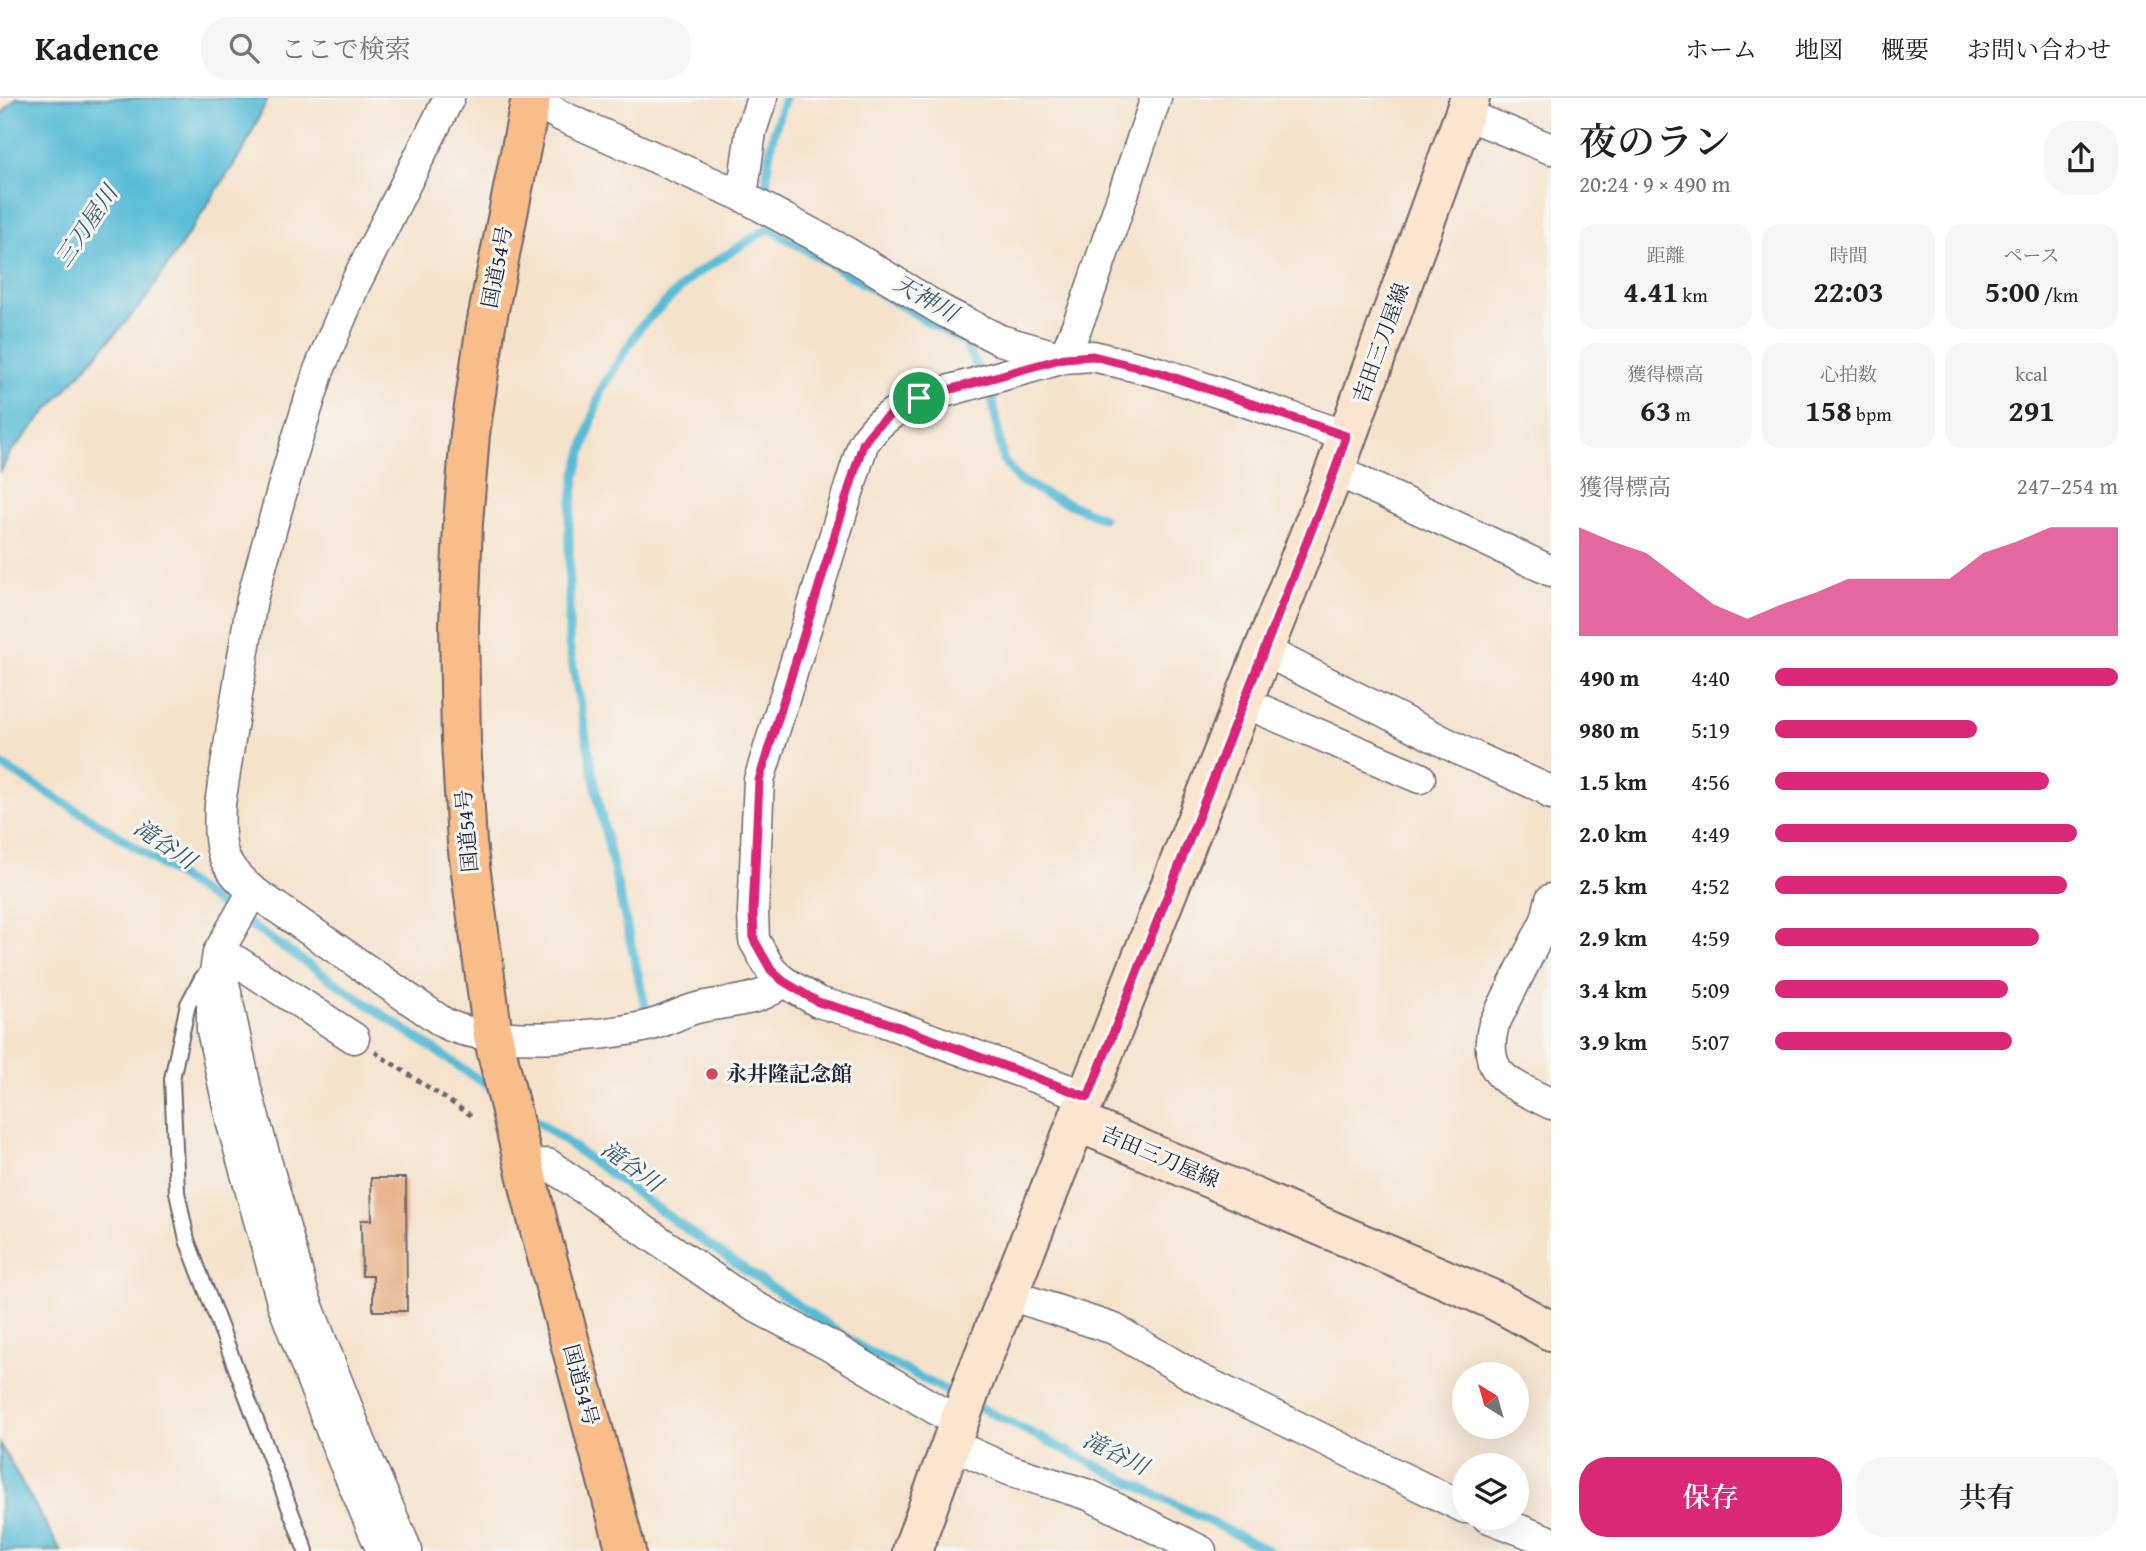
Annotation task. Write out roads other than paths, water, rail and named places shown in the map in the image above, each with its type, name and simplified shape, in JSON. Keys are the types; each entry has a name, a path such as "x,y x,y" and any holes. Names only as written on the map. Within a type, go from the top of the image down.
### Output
{"highway":[{"name":"国道54号","path":"532,98 485,325 470,434 459,625 462,766 467,843 493,1036 524,1166 626,1551"}],"main road":[{"name":"吉田三刀屋線","path":"1467,106 1341,453 1083,1109 1496,1301 1551,1331"},
{"path":"912,1551 955,1433 1083,1109"}],"street":[{"path":"449,98 355,284 319,370 290,461 252,599 220,804 222,852 229,868 249,897 457,1030 493,1036 573,1037 620,1032 654,1024 694,1009 758,996 770,992 783,981"},
{"path":"532,98 559,114 743,195 846,251 943,311 1000,340 1064,358"},
{"path":"743,195 751,131 762,98"},
{"path":"1064,358 1091,290 1156,98"},
{"path":"1467,106 1551,149"},
{"path":"1083,1109 877,1019 818,1002 783,981 771,970 754,940 759,780 863,444 872,431 899,407 919,398 1064,358 1093,356 1161,373 1341,453 1551,571"},
{"path":"1263,650 1475,757 1546,789 1551,794"},
{"path":"1243,702 1420,778"},
{"path":"249,897 221,950 212,992 212,1030 232,1124 282,1306 382,1551"},
{"path":"1551,899 1546,920 1494,1024 1489,1042 1489,1056 1496,1071 1510,1082 1551,1104"},
{"path":"221,950 354,1038"},
{"path":"221,950 246,1089 304,1296 360,1443 407,1551"},
{"path":"524,1166 548,1164 752,1305 830,1346 1009,1470 1089,1495 1201,1551"},
{"path":"1010,1295 1114,1329 1197,1378 1452,1502"},
{"path":"1520,1530 1551,1542"}],"lane":[{"path":"221,950 188,1004 172,1079 177,1192 187,1240 306,1551"}],"water":[{"name":"三刀屋川","path":"16,98 268,98 244,149 145,300 10,453 0,473 0,116"},
{"path":"0,1444 61,1551 0,1551"}],"waterway":[{"path":"767,201 770,149 785,98"},
{"name":"天神川","path":"769,228 965,343 992,397 1003,460 1019,480 1103,518"},
{"path":"646,1009 599,805 569,645 569,523 576,474 601,390 640,327 694,275 769,228"},
{"name":"滝谷川","path":"0,764 116,834 494,1090"},
{"name":"滝谷川","path":"525,1112 697,1237 862,1348 957,1396"},
{"name":"滝谷川","path":"973,1404 1269,1551"}],"place":[{"name":"永井隆記念館","path":"712,1074"}]}
